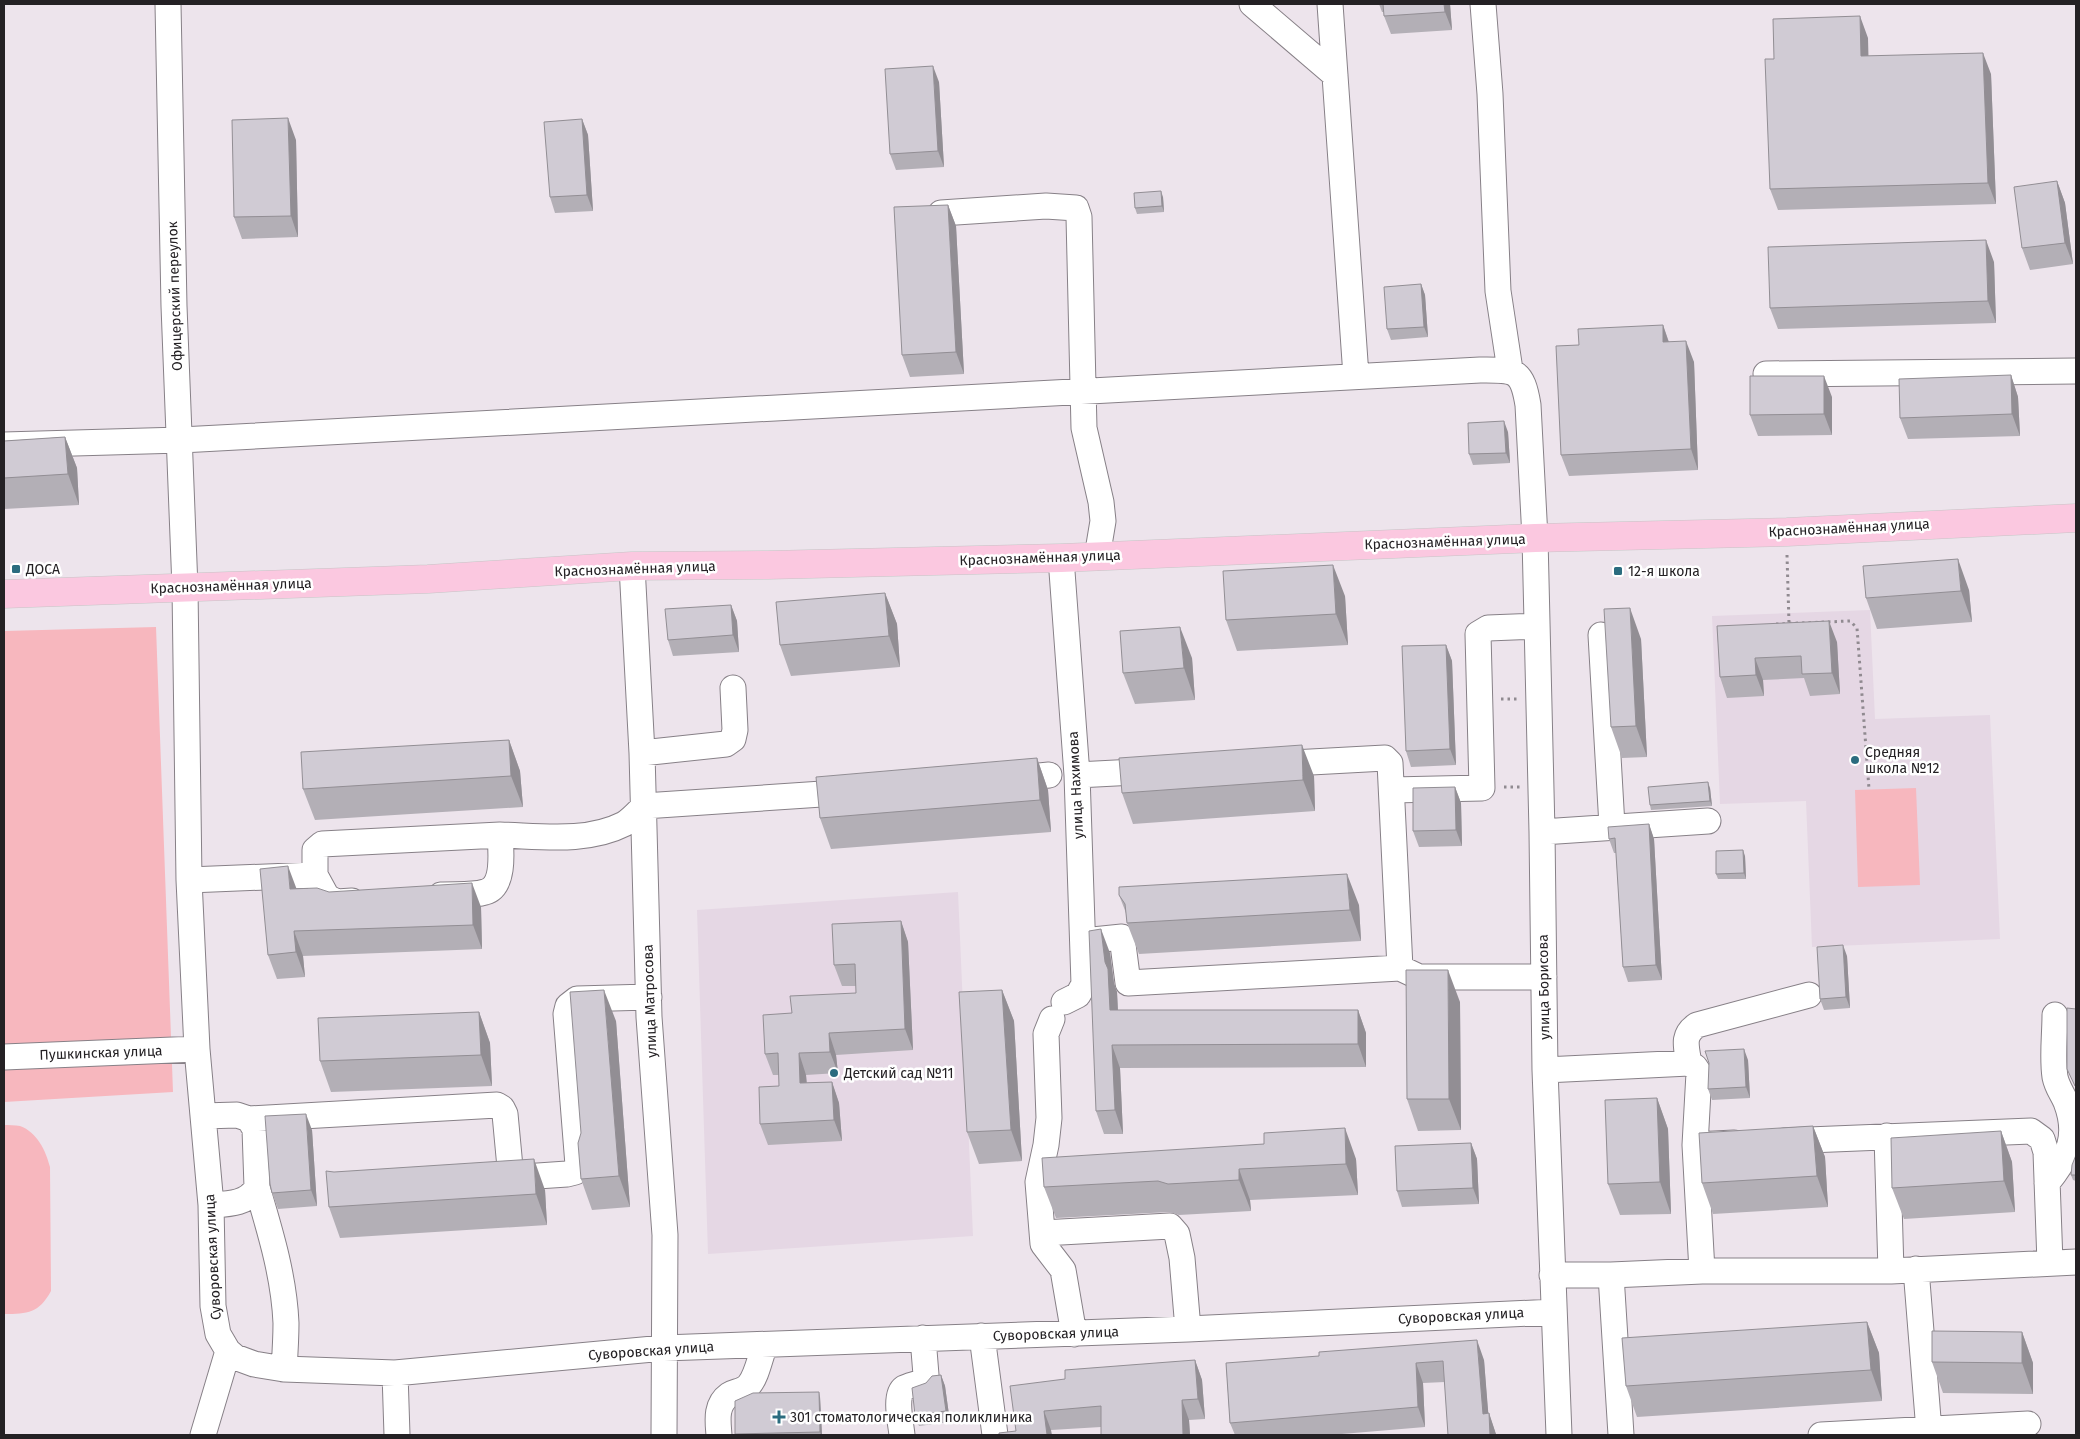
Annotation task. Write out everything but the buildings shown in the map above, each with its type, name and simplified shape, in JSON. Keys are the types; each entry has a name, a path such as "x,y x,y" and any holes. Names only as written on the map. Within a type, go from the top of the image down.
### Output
{"main road":[{"name":"Краснознамённая улица","path":"4,594 428,579 632,566 768,566 1098,557 1535,538 1787,532 2076,518"}],"street":[{"name":"Офицерский переулок","path":"168,4 174,306 181,440 185,588 189,880"},
{"path":"1252,4 1335,75"},
{"path":"1330,4 1356,376"},
{"path":"4,445 181,440 1083,390 1510,370 1498,291 1490,94 1483,4"},
{"path":"941,213 1046,206 1076,208 1079,217 1084,428 1101,502 1103,521 1098,557"},
{"name":"улица Борисова","path":"1510,370 1518,375 1524,384 1528,405 1535,538 1545,1070 1558,1435"},
{"path":"1766,374 2076,371"},
{"name":"улица Нахимова","path":"1061,558 1077,775 1084,984 1078,995 1058,1010 1046,1034 1048,1127 1038,1182 1043,1244 1062,1270 1074,1334"},
{"name":"улица Матросова","path":"632,566 642,753 649,997 665,1235 664,1435"},
{"path":"1392,790 1482,788 1478,700 1478,634 1488,628 1536,626"},
{"path":"1601,635 1612,826"},
{"path":"642,753 726,744 733,739 736,730 733,688"},
{"path":"1256,765 1385,758 1390,762 1400,968"},
{"path":"1077,775 1176,770"},
{"path":"991,780 1049,775"},
{"path":"377,899 338,902 327,897 315,875 315,850 322,844 500,835 564,837 599,833 625,824 644,806 875,790"},
{"path":"1542,832 1708,821"},
{"path":"417,897 487,892 495,884 501,870 500,835"},
{"path":"189,880 315,875"},
{"name":"Суворовская улица","path":"189,880 198,1049 210,1205 213,1306 218,1334 228,1351 235,1357 254,1364 284,1369 395,1373 664,1348 1074,1334 1554,1312"},
{"path":"1083,941 1122,937 1128,983 1400,968 1419,978 1544,977"},
{"path":"1689,1063 1686,1038 1689,1030 1697,1025 1809,995"},
{"path":"482,1180 575,1172 578,1165 566,1014 568,1006 577,999 649,997"},
{"path":"2048,1183 2064,1163 2071,1143 2072,1130 2065,1100 2058,1088 2055,1076 2055,1015"},
{"name":"Пушкинская улица","path":"4,1057 198,1049"},
{"path":"1545,1070 1689,1063 1695,1066 1699,1073 1695,1145 1702,1271"},
{"path":"203,1116 237,1115 249,1119 497,1105 502,1108 505,1114 511,1178"},
{"path":"249,1119 255,1129 257,1187 276,1250 282,1286 286,1323 284,1369"},
{"path":"1695,1145 2031,1131 2042,1139 2045,1145 2050,1262"},
{"path":"1887,1136 1891,1271"},
{"path":"210,1205 234,1204 253,1194 257,1187"},
{"path":"1043,1233 1170,1226 1178,1234 1188,1329"},
{"path":"1552,1275 1611,1275 1702,1271 1891,1271 2076,1262"},
{"path":"1916,1269 1929,1431"},
{"path":"1611,1275 1621,1435"},
{"path":"982,1336 995,1435"},
{"path":"902,1435 899,1412 901,1392 905,1388 923,1381 926,1374 923,1338"},
{"path":"719,1435 718,1413 722,1404 729,1395 740,1392 751,1383 765,1345"},
{"path":"203,1435 228,1351"},
{"path":"395,1373 397,1435"},
{"path":"1820,1435 1929,1431 2028,1424"}],"path":[{"path":"1787,532 1789,623"},
{"path":"1772,624 1850,621 1857,628 1869,789"},
{"path":"1478,700 1538,698"},
{"path":"1482,788 1540,786"}],"shaded area":[{"name":"Средняя школа №12","path":"1870,610 1875,719 1990,715 2000,939 1812,947 1806,801 1720,804 1712,616"},
{"path":"156,627 173,1092 4,1102 4,631"},
{"path":"1916,788 1920,885 1858,887 1855,790"},
{"name":"Детский сад №11","path":"958,892 973,1236 708,1254 697,910"},
{"path":"4,1125 20,1126 36,1137 50,1167 51,1291 37,1308 20,1314 4,1314"}],"place":[{"name":"ДОСА","path":"16,569"},
{"name":"12-я школа","path":"1618,571"},
{"name":"Средняя школа №12","path":"1855,760"},
{"name":"Детский сад №11","path":"834,1073"},
{"name":"301 стоматологическая поликлиника","path":"779,1417"}]}
